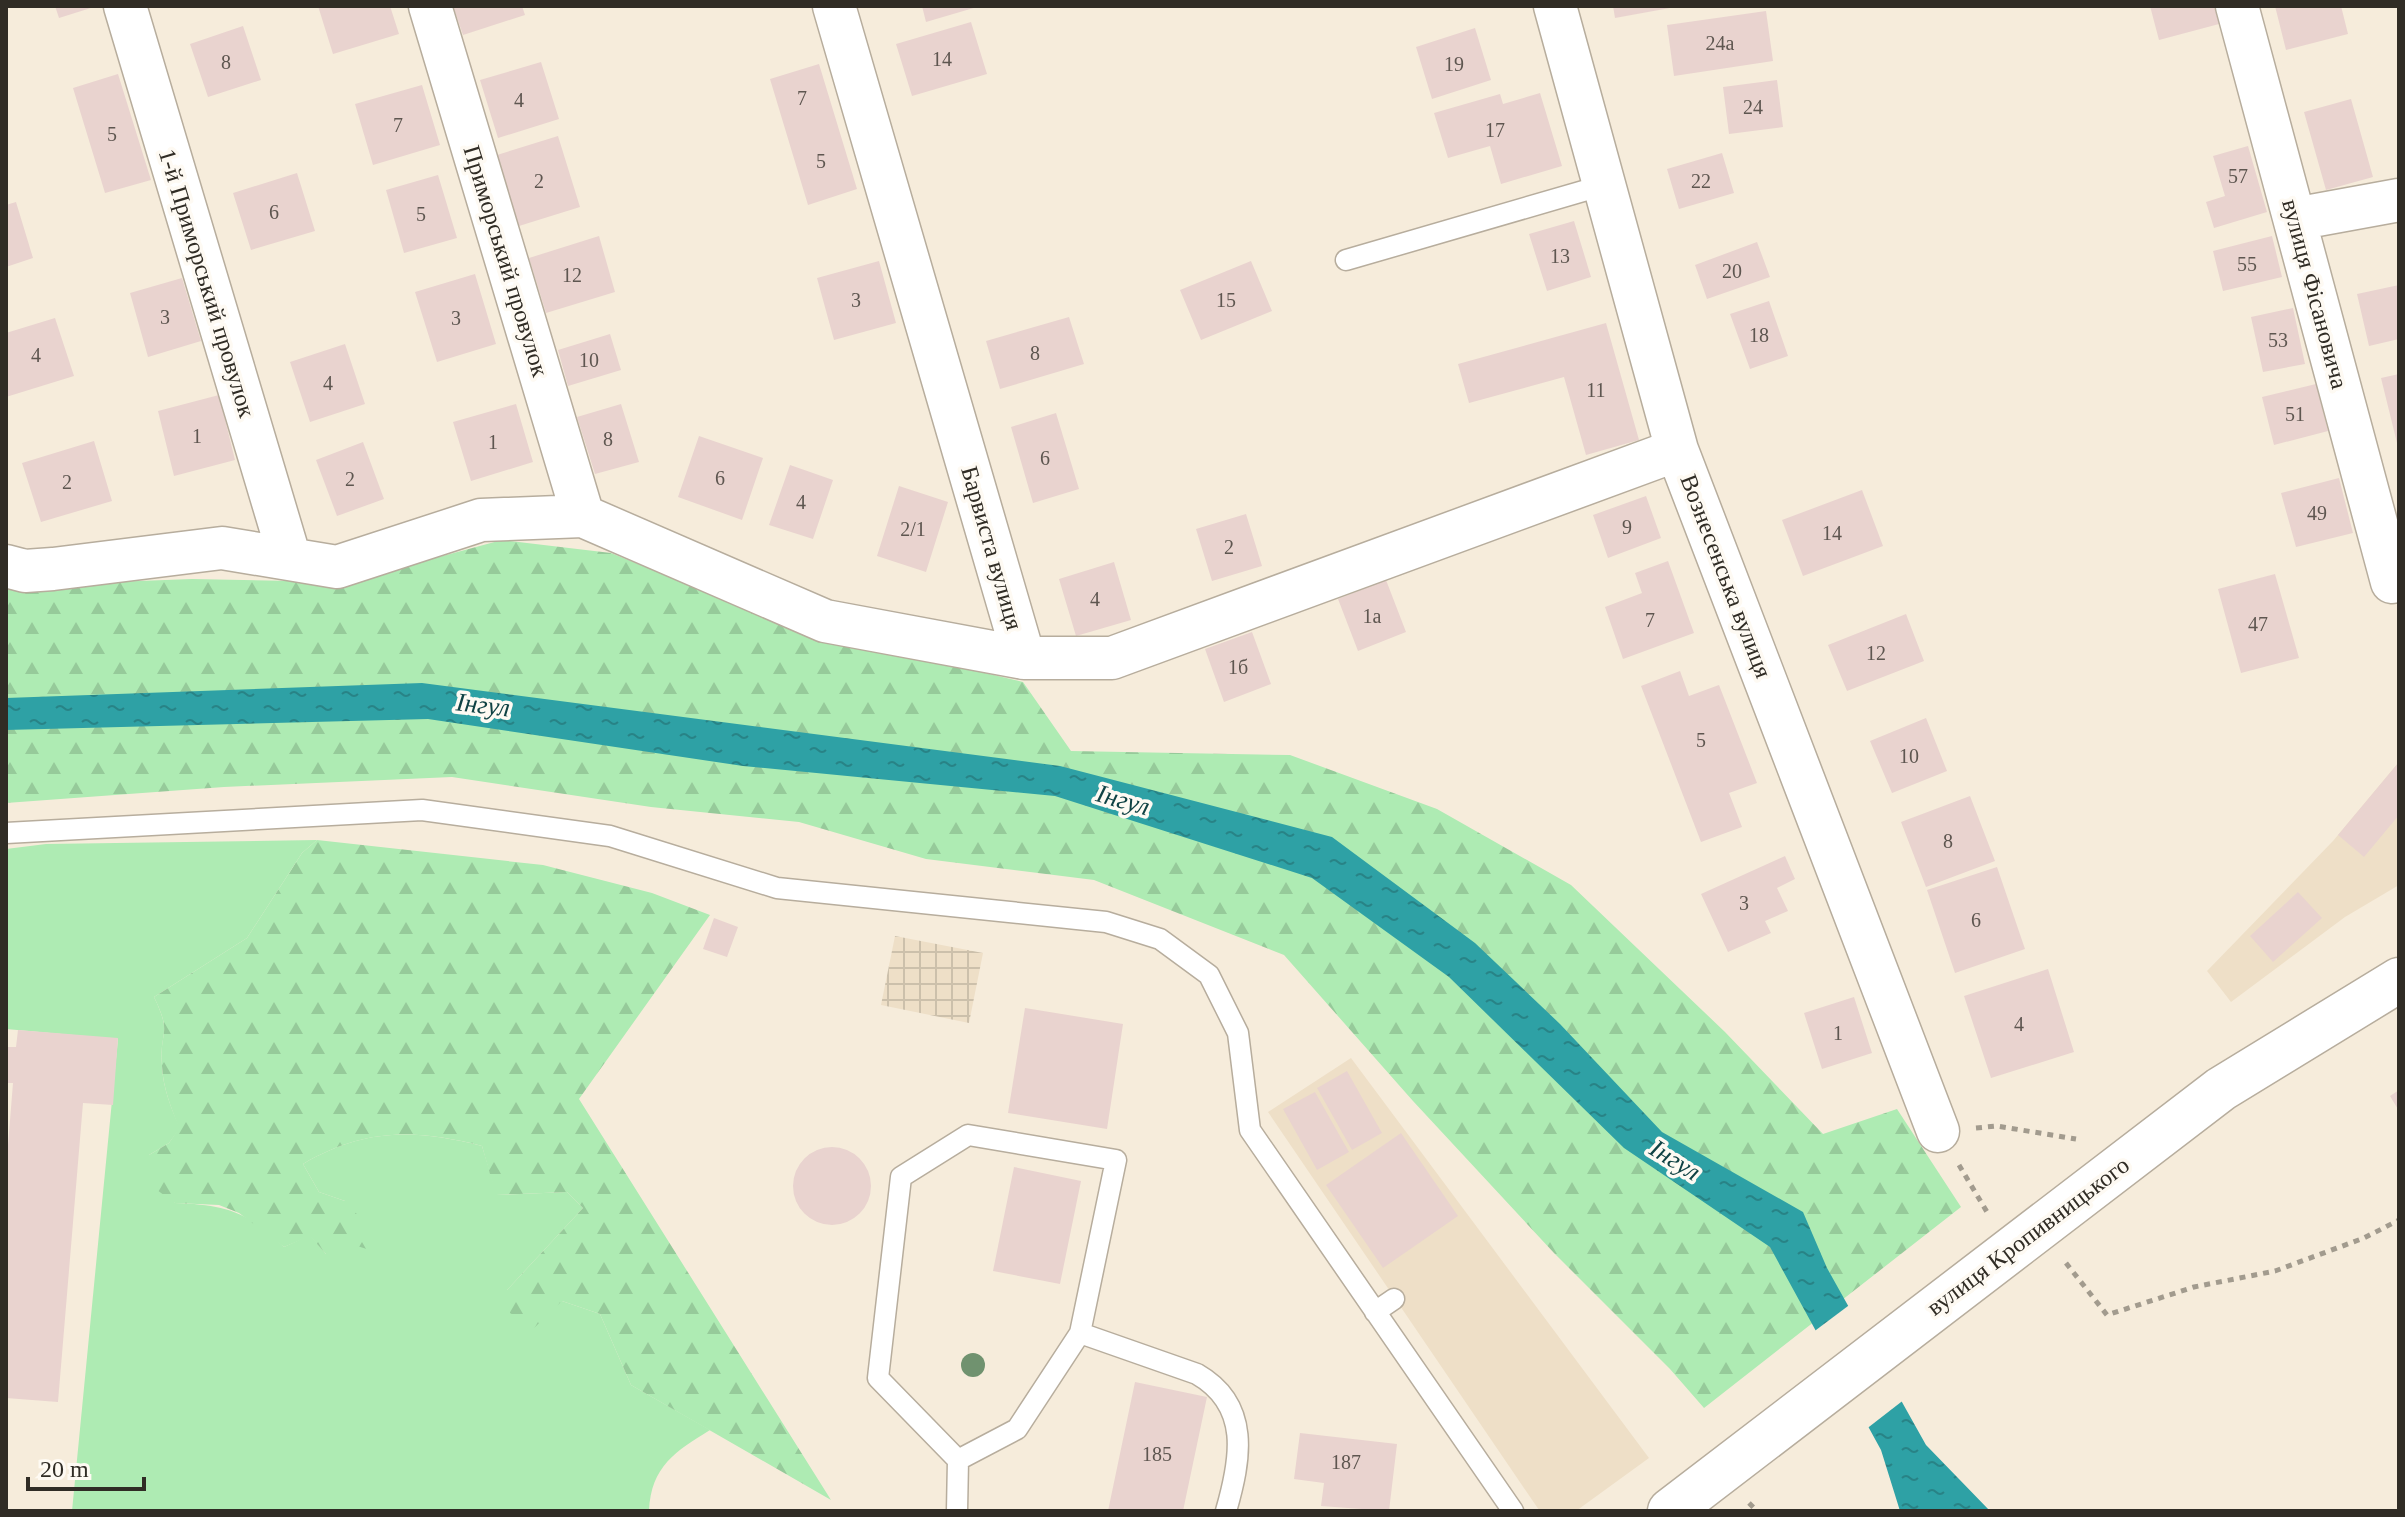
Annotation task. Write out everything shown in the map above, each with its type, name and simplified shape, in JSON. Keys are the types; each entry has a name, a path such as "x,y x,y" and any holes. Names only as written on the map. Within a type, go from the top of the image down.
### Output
{"main road":[{"name":"вулиця Кропивницького","path":"1670,1511 2221,1089 2399,980"}],"street":[{"name":"1-й Приморський провулок","path":"125,6 290,559"},
{"name":"Приморський провулок","path":"430,6 583,516"},
{"name":"Барвиста вулиця","path":"834,6 1024,658 1112,658 1677,450"},
{"name":"Вознесенська вулиця","path":"1555,6 1677,450 1938,1131"},
{"name":"вулиця Фісановича","path":"2237,6 2392,582"},
{"path":"2295,219 2399,200"},
{"path":"16,569 222,548 337,567 481,520 583,516 825,621 1024,658"}],"lane":[{"path":"1346,260 1604,185"},
{"path":"6,833 422,810 610,836 777,888 1106,922 1160,939 1209,975 1238,1033 1250,1130 1513,1511"},
{"path":"957,1511 958,1460 878,1378 901,1177 968,1135 1116,1160 1080,1333 1017,1429 958,1460"},
{"path":"1375,1312 1394,1299"},
{"path":"1080,1333 1197,1374 1214,1384 1227,1398 1237,1420 1236,1476 1226,1511"}],"path":[{"path":"1987,1212 1938,1131 1997,1126 2076,1139"},
{"path":"2066,1263 2107,1315 2194,1287 2275,1271 2364,1238 2399,1220"},
{"path":"1749,1502 1757,1511"}],"shaded area":[{"path":"2399,762 2399,885 2345,917 2231,1002 2207,971 2333,841"},
{"path":"895,936 983,953 969,1023 881,1005"},
{"path":"1351,1058 1649,1458 1576,1511 1539,1510 1268,1112"}],"green space":[{"path":"502,540 611,553 795,628 1023,682 1071,751 1290,755 1437,809 1571,885 1725,1032 1823,1134 1897,1109 1961,1207 1704,1408 1413,1101 1284,955 1094,880 926,859 799,822 651,807 452,777 224,787 6,803 6,586 192,579 346,582"},
{"path":"317,840 302,853 247,938 154,997 164,1026 164,1082 180,1128 169,1143 149,1155 175,1203 235,1212 259,1225 284,1247 310,1235 326,1254 345,1201 319,1192 303,1164 326,1152 369,1138 412,1135 482,1146 497,1195 567,1192 583,1208 507,1290 562,1301 600,1314 631,1385 710,1430 676,1453 660,1471 649,1511 72,1511 118,1039 6,1029 6,849 46,844"},
{"path":"317,840 543,865 652,893 710,915 579,1099 831,1500 631,1385 600,1314 562,1301 534,1328 510,1313 507,1290 583,1208 567,1192 496,1195 482,1146 434,1137 391,1135 348,1144 303,1164 319,1192 345,1201 383,1243 373,1251 354,1245 341,1259 326,1254 310,1236 284,1247 239,1213 219,1205 175,1203 150,1185 149,1155 169,1143 179,1128 164,1082 164,1026 154,997 247,938 302,853"}],"water":[{"name":"Інгул","path":"422,683 1060,766 1332,837 1475,943 1560,1024 1662,1132 1803,1212 1827,1268 1926,1445 1990,1511 1900,1511 1881,1450 1770,1247 1624,1148 1449,977 1312,878 1055,796 743,766 428,719 6,730 6,698"}],"pier":[{"path":"1852,1303 1905,1399 1865,1430 1812,1333"}],"building":[{"path":"55,6 94,6 94,7 59,18"},
{"path":"318,6 390,6 399,34 333,54"},
{"path":"453,6 522,6 525,15 463,35"},
{"path":"922,6 977,6 977,7 926,22"},
{"path":"1613,6 1670,6 1670,8 1615,18"},
{"path":"2150,6 2214,6 2219,24 2159,40"},
{"path":"2275,6 2341,6 2348,34 2286,50"},
{"path":"1766,11 1773,61 1674,76 1667,25"},
{"path":"971,22 987,74 912,96 896,44"},
{"path":"243,26 261,80 208,97 190,44"},
{"path":"1475,28 1491,80 1432,99 1416,47"},
{"path":"541,62 559,119 498,138 480,80"},
{"path":"819,64 857,189 808,205 770,79"},
{"path":"118,74 151,180 105,193 73,88"},
{"path":"1777,80 1783,127 1729,134 1723,87"},
{"path":"422,85 440,145 373,165 355,104"},
{"path":"1540,93 1562,166 1501,184 1490,146 1448,158 1434,113 1500,94 1503,104"},
{"path":"2351,99 2373,177 2326,190 2304,112"},
{"path":"558,136 580,207 519,226 497,155"},
{"path":"2248,146 2267,212 2214,228 2206,202 2225,196 2213,156"},
{"path":"1722,153 1734,193 1679,209 1667,169"},
{"path":"297,173 315,231 251,250 233,193"},
{"path":"438,175 457,238 404,253 386,190"},
{"path":"16,202 33,258 6,267 6,205"},
{"path":"1574,221 1591,277 1547,291 1529,234"},
{"path":"599,236 615,292 546,313 529,258"},
{"path":"2272,236 2282,277 2223,291 2213,251"},
{"path":"1757,242 1770,277 1707,299 1695,265"},
{"path":"879,261 896,323 834,340 817,278"},
{"path":"1251,261 1272,311 1201,340 1180,290"},
{"path":"475,274 496,344 437,362 415,292"},
{"path":"182,278 201,341 148,357 130,293"},
{"path":"2399,285 2399,339 2369,346 2357,294"},
{"path":"1769,301 1788,356 1750,369 1730,314"},
{"path":"2293,308 2305,364 2263,372 2251,317"},
{"path":"1069,317 1084,364 1000,389 986,341"},
{"path":"55,318 74,376 6,397 6,333"},
{"path":"1606,323 1639,440 1586,455 1564,377 1469,403 1458,364"},
{"path":"610,334 621,370 568,386 558,350"},
{"path":"345,344 365,404 310,422 290,362"},
{"path":"2399,374 2399,447 2398,447 2381,378"},
{"path":"2316,384 2328,431 2274,445 2262,397"},
{"path":"219,395 235,460 174,476 158,411"},
{"path":"516,404 533,462 471,481 453,422"},
{"path":"621,404 639,462 595,474 577,417"},
{"path":"1056,413 1079,489 1033,503 1011,427"},
{"path":"699,436 763,458 742,520 678,497"},
{"path":"94,441 112,501 41,522 22,463"},
{"path":"363,442 384,499 337,516 316,460"},
{"path":"790,465 833,480 813,539 769,525"},
{"path":"2339,478 2353,533 2296,547 2281,493"},
{"path":"899,486 948,502 926,572 877,556"},
{"path":"1862,490 1883,546 1803,576 1782,520"},
{"path":"1646,496 1661,538 1608,558 1593,515"},
{"path":"1246,514 1262,566 1212,581 1196,529"},
{"path":"1668,561 1694,633 1623,659 1605,607 1642,593 1635,573"},
{"path":"1114,562 1131,620 1076,636 1059,579"},
{"path":"2275,574 2299,658 2241,673 2218,589"},
{"path":"1386,580 1406,632 1358,651 1338,599"},
{"path":"1906,614 1924,661 1847,691 1828,645"},
{"path":"1252,632 1271,684 1224,702 1205,649"},
{"path":"1680,671 1689,696 1719,685 1757,783 1729,793 1742,827 1701,842 1641,686"},
{"path":"1926,718 1947,771 1892,793 1870,741"},
{"path":"2399,762 2399,815 2364,857 2338,835"},
{"path":"1970,796 1995,861 1926,887 1901,822"},
{"path":"1785,856 1795,879 1777,888 1788,911 1765,921 1771,933 1728,952 1701,894"},
{"path":"1997,867 2025,949 1955,973 1927,890"},
{"path":"2298,892 2322,918 2273,962 2250,936"},
{"path":"714,918 738,927 727,957 703,949"},
{"path":"2048,969 2074,1052 1991,1078 1964,996"},
{"path":"1854,997 1872,1053 1822,1069 1804,1013"},
{"path":"1025,1008 1123,1024 1107,1129 1008,1113"},
{"path":"18,1030 118,1038 113,1105 83,1103 58,1402 6,1398 6,1170 13,1083 6,1083 6,1047 16,1047"},
{"path":"1347,1071 1382,1133 1352,1150 1317,1088"},
{"path":"2399,1090 2399,1111 2390,1096"},
{"path":"1315,1092 1349,1152 1317,1170 1283,1109"},
{"path":"1401,1133 1458,1216 1383,1268 1326,1185"},
{"path":"832,1147 847,1150 859,1159 868,1171 871,1186 868,1201 859,1213 847,1222 832,1225 817,1222 805,1213 796,1201 793,1186 796,1171 805,1159 817,1150"},
{"path":"1014,1167 1081,1181 1060,1284 993,1271"},
{"path":"1135,1382 1207,1397 1183,1511 1108,1511"},
{"path":"1300,1433 1397,1444 1389,1511 1321,1506 1324,1483 1294,1479"}]}
